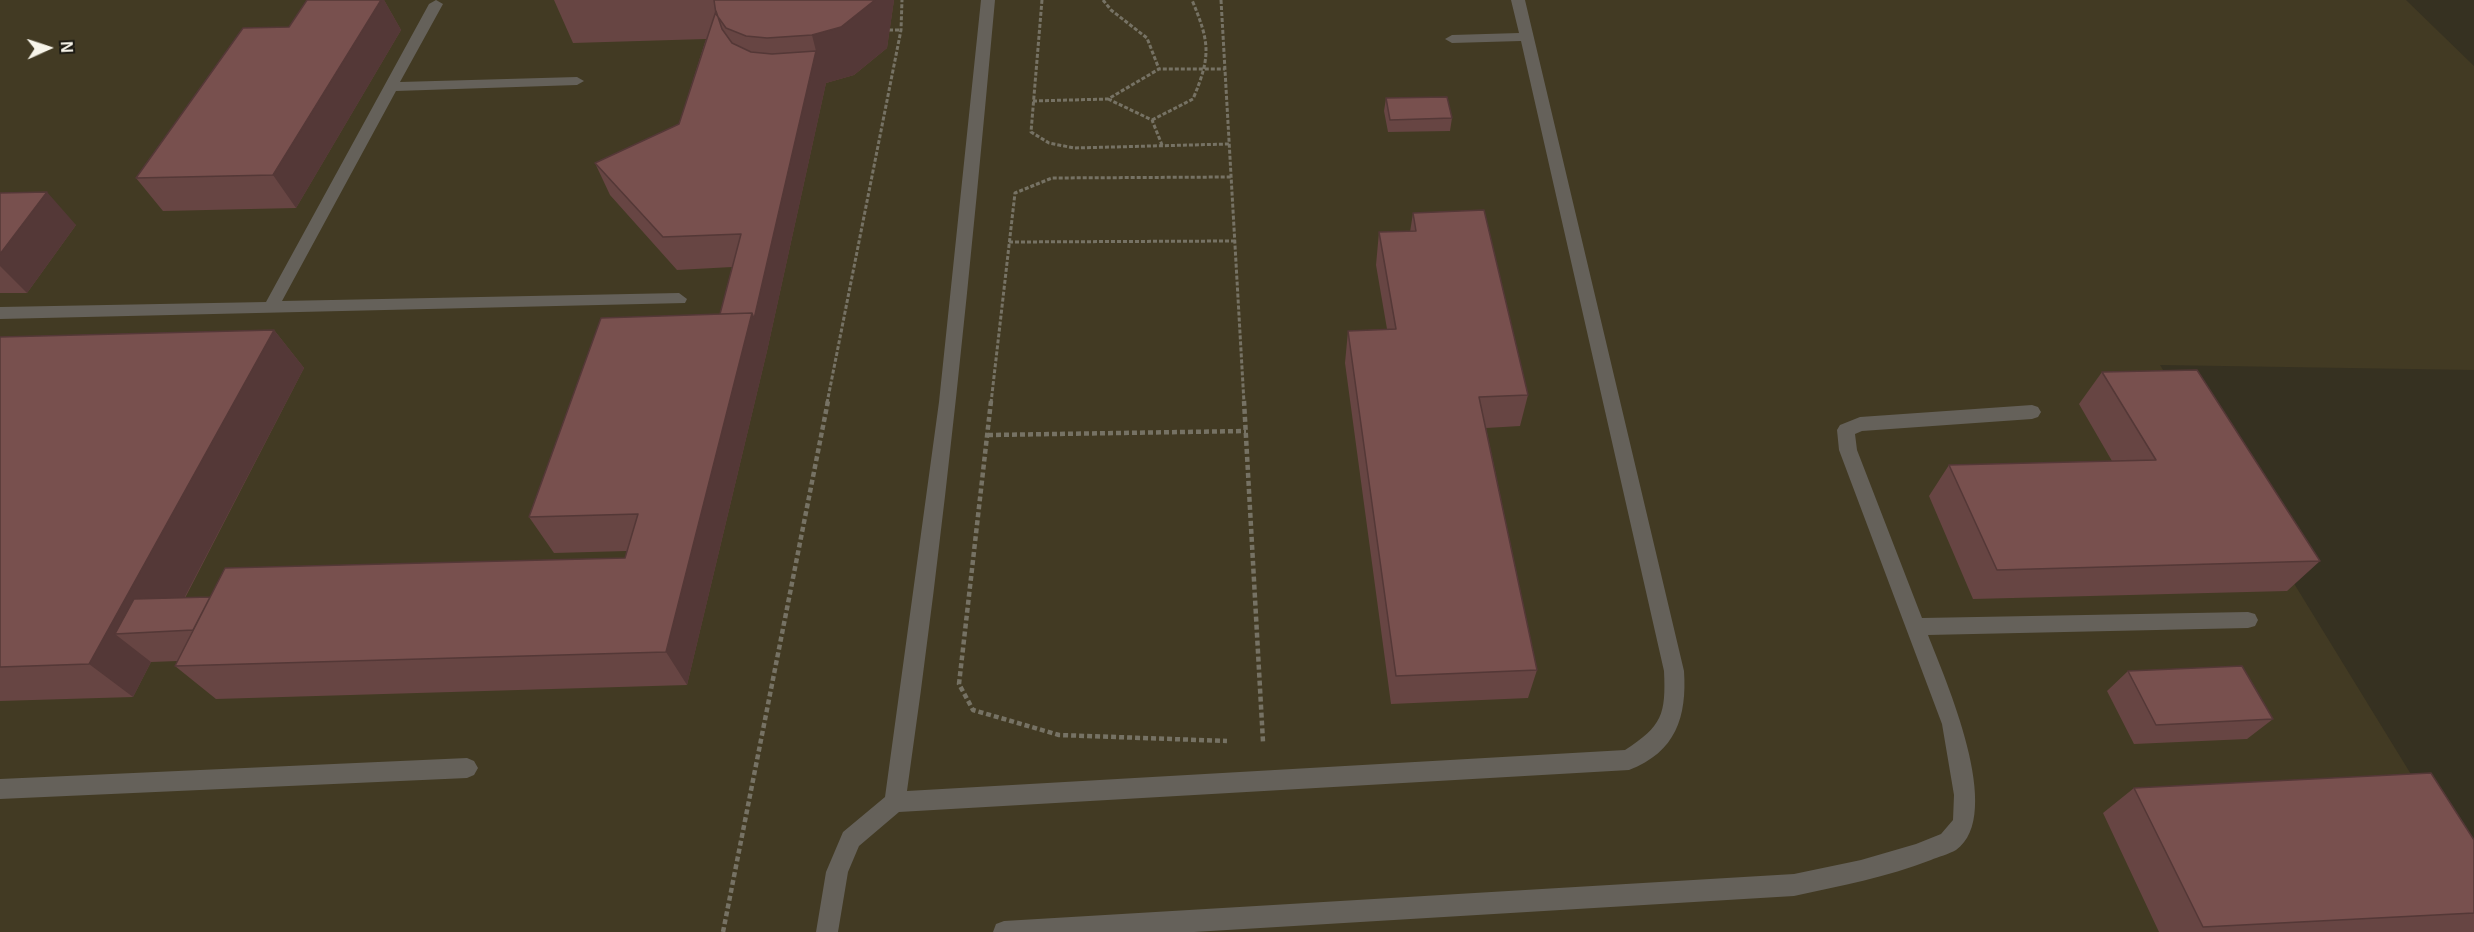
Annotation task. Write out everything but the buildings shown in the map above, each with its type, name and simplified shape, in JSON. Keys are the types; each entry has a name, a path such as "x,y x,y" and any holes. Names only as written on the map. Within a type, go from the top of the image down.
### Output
{"lane":[{"path":"895,802 915,672 973,164 987,0"},
{"path":"827,932 837,872 851,839 895,802 1629,760 1651,745 1672,723 1676,699 1674,671 1518,0"},
{"path":"272,307 436,4"},
{"path":"1452,39 1527,37"},
{"path":"391,87 577,81"},
{"path":"0,313 679,299"},
{"path":"1004,932 1794,885 1861,871 1916,855 1949,842 1964,823 1965,795 1952,724 1913,627 1848,450 1846,430 1860,424 2032,412"},
{"path":"1913,627 2248,620"},
{"path":"0,789 467,768"}],"path":[{"path":"723,932 901,30 902,0"},
{"path":"1042,0 1031,132 1049,143 1074,148 1229,144"},
{"path":"1103,0 1111,10 1147,38 1159,69"},
{"path":"1152,120 1193,99 1206,68 1206,33 1192,0"},
{"path":"1221,0 1263,742"},
{"path":"889,30 901,30"},
{"path":"1108,99 1159,69 1225,69"},
{"path":"1033,101 1108,99 1152,120 1162,145"},
{"path":"1229,741 1059,735 973,710 959,684 1015,193 1052,178 1231,177"},
{"path":"1009,242 1235,241"},
{"path":"988,435 1246,431"},
{"path":"1252,742 1275,742"}],"shaded area":[{"path":"0,0 2406,0 2474,66 2474,370 2160,365 2474,877 2474,932 0,932"}]}
